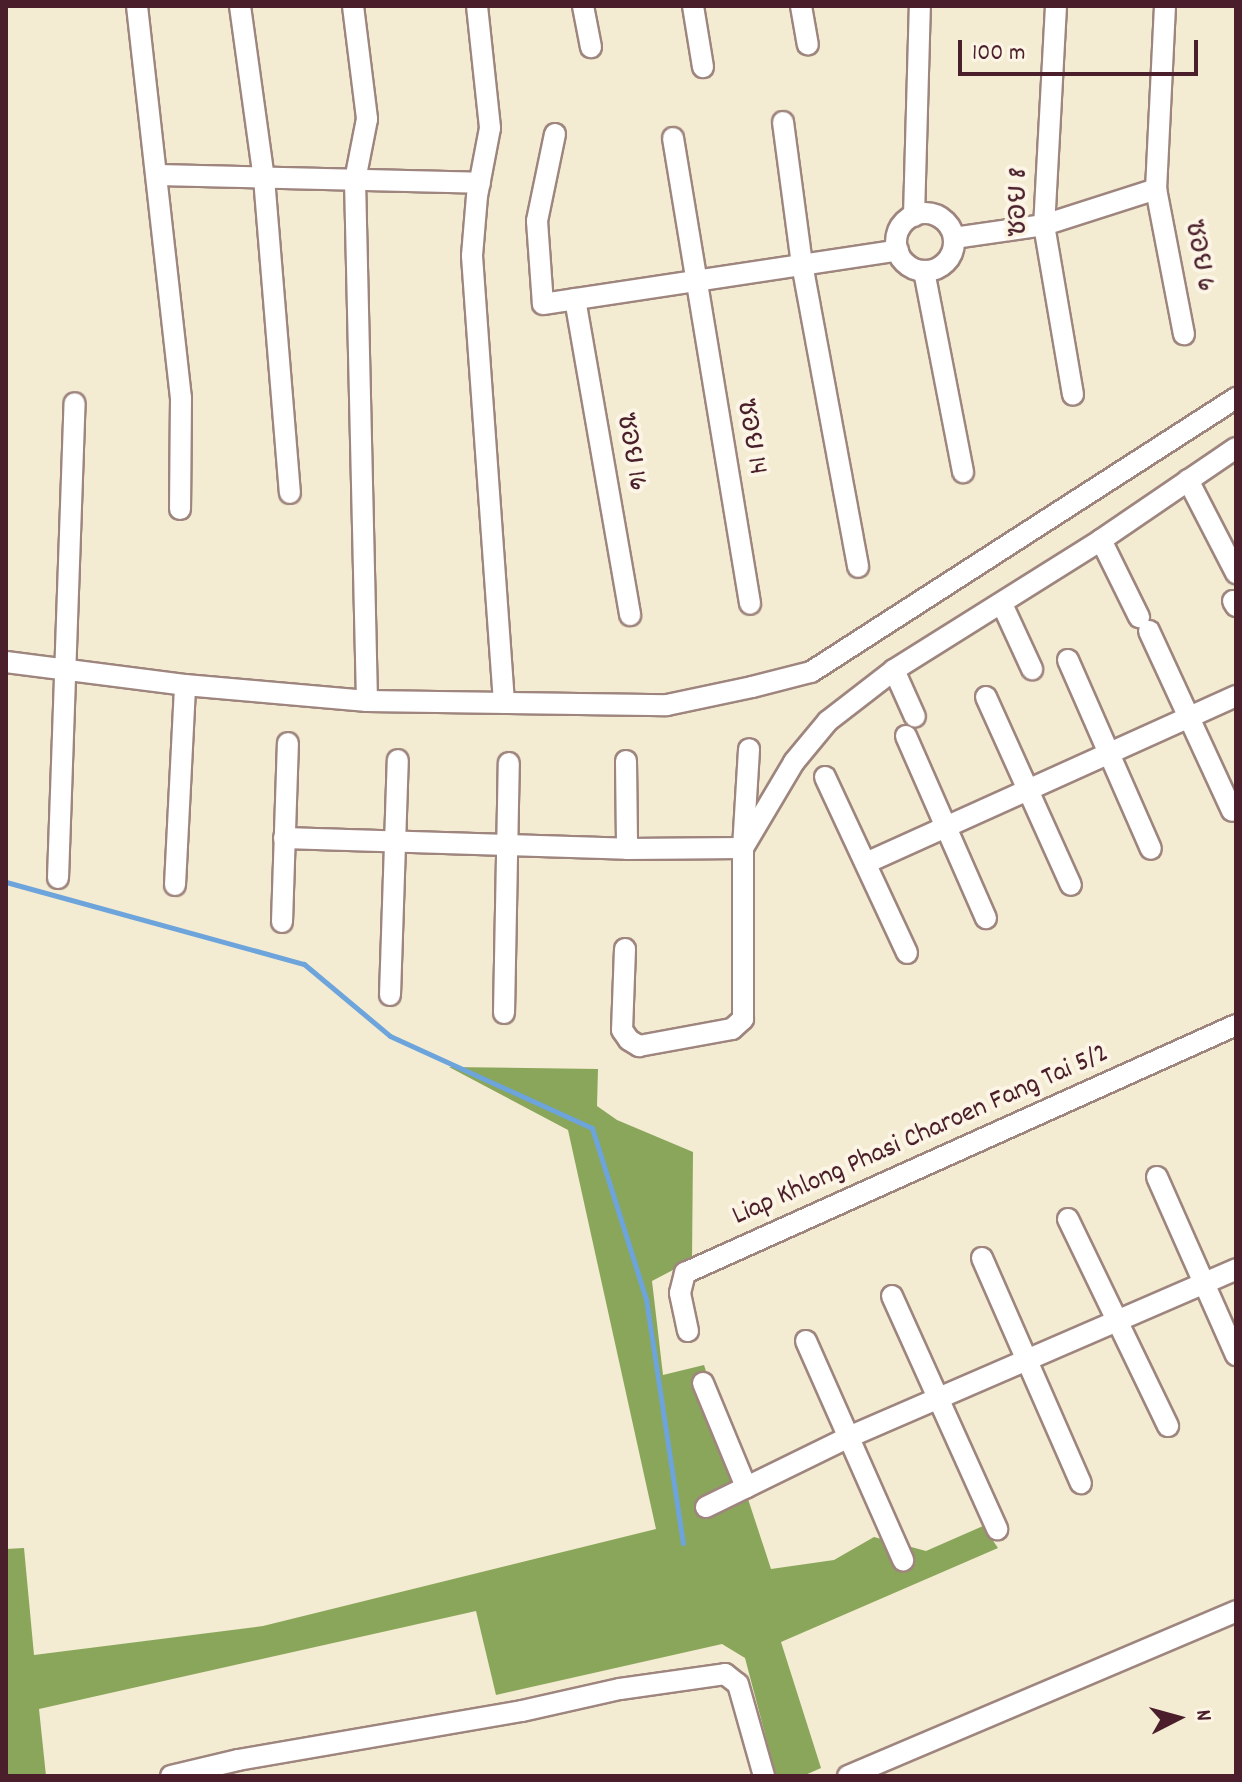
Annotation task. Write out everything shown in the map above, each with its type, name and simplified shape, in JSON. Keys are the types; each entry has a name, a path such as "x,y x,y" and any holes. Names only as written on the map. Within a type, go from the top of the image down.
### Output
{"street":[{"path":"137,6 181,398 180,509"},
{"path":"240,6 264,178 290,493"},
{"path":"353,6 367,119 355,180 367,701"},
{"path":"477,6 490,128 472,256 504,703"},
{"path":"583,6 591,47"},
{"path":"693,6 703,67"},
{"path":"801,6 808,44"},
{"path":"914,216 920,6"},
{"name":"ซอย 8","path":"1056,6 1044,225 1073,395"},
{"name":"ซอย 6","path":"1165,6 1156,189 1184,334"},
{"path":"783,122 802,264 858,567"},
{"path":"555,134 537,221 543,304 898,250"},
{"name":"ซอย 14","path":"673,138 694,280 750,604"},
{"path":"158,175 480,183"},
{"path":"954,238 1044,225 1156,189"},
{"path":"935,215 944,220 954,238 953,248 943,265 924,271 912,268 898,250 901,226 914,216 935,215"},
{"path":"924,271 963,472"},
{"name":"ซอย 16","path":"575,299 630,615"},
{"path":"6,662 185,685 367,701 667,705 811,672 1236,398"},
{"path":"58,878 75,403"},
{"path":"743,848 802,752 828,721 894,670 1101,540 1236,448"},
{"path":"1188,480 1236,573"},
{"path":"1101,540 1191,717 1232,811"},
{"path":"1002,604 1032,669"},
{"path":"1068,660 1151,849"},
{"path":"894,670 915,717"},
{"path":"175,885 185,685"},
{"path":"866,863 1236,696"},
{"path":"986,697 1071,885"},
{"path":"906,736 986,918"},
{"path":"282,922 288,743"},
{"path":"625,949 622,1030 629,1040 639,1046 732,1029 743,1019 743,848 749,749"},
{"path":"390,995 398,760"},
{"path":"626,761 627,849"},
{"path":"504,1013 509,763"},
{"path":"825,777 907,953"},
{"path":"284,838 396,839 627,849 743,848"},
{"name":"Liap Khlong Phasi Charoen Fang Tai 5/2","path":"688,1331 680,1293 685,1273 1236,1025"},
{"path":"1157,1177 1236,1355"},
{"path":"1068,1219 1168,1426"},
{"path":"982,1258 1081,1483"},
{"path":"706,1507 851,1436 1236,1269"},
{"path":"892,1296 997,1529"},
{"path":"806,1341 851,1436 903,1560"},
{"path":"703,1383 746,1487"},
{"path":"848,1776 1236,1611"},
{"path":"171,1776 238,1760 522,1711 620,1689 725,1674 738,1684 764,1776"}],"green space":[{"path":"449,1067 598,1069 597,1106 617,1120 693,1152 692,1260 652,1281 663,1375 704,1365 771,1569 834,1560 874,1537 926,1551 983,1526 998,1548 781,1642 821,1768 803,1776 776,1776 745,1658 722,1644 496,1695 476,1611 39,1709 46,1776 6,1776 6,1549 24,1548 34,1655 263,1626 656,1529 568,1130"}],"waterway":[{"path":"6,882 304,964 390,1036 592,1128 646,1299 683,1543"}]}
